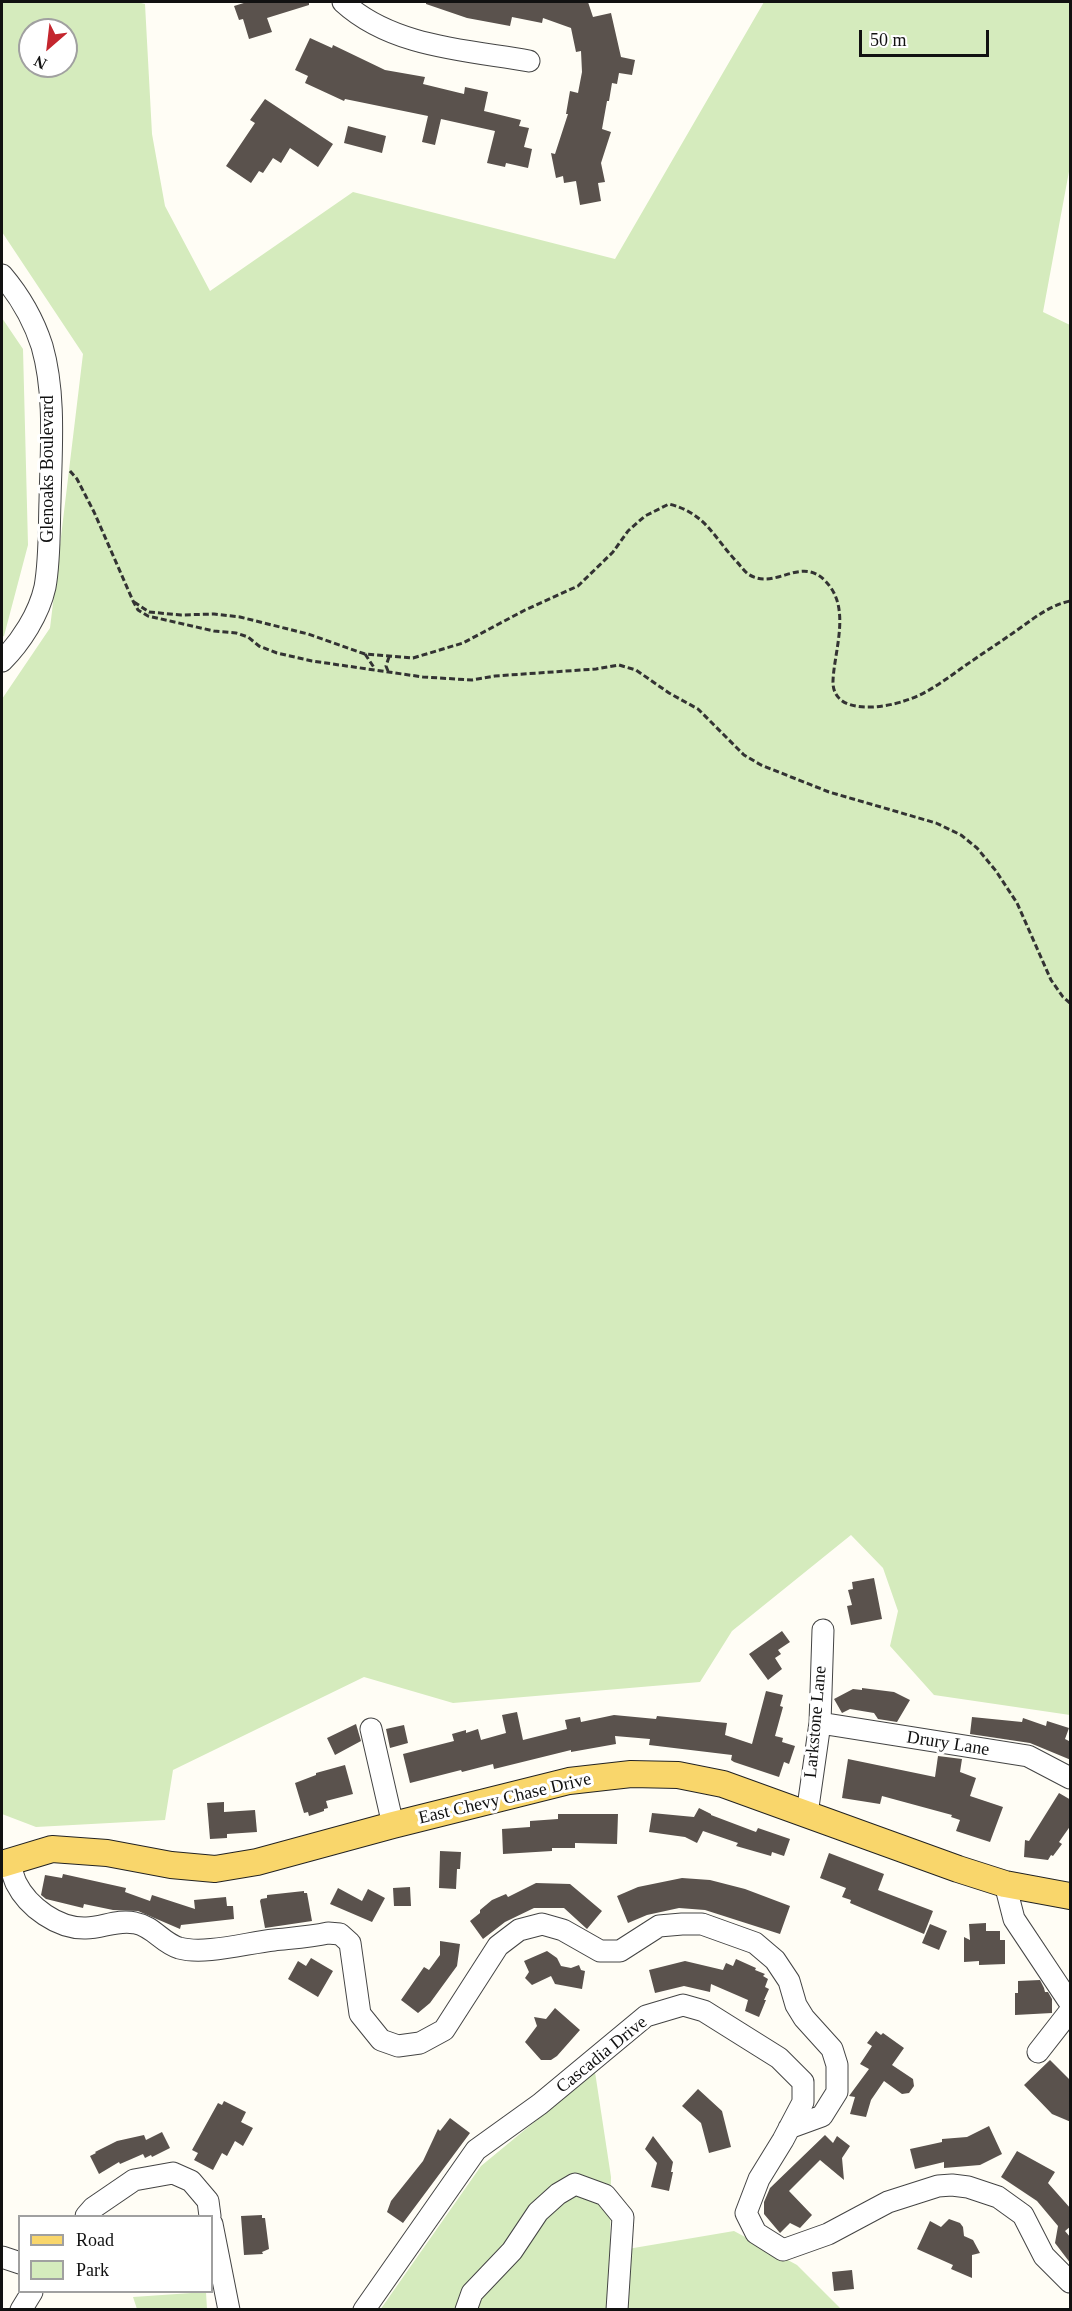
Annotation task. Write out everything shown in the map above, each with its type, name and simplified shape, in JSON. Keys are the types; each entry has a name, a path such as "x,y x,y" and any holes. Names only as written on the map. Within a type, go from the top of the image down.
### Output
{"main road":[{"name":"East Chevy Chase Drive","path":"5,1862 52,1849 107,1853 171,1865 215,1869 257,1862 569,1781 631,1774 678,1775 723,1784 1005,1884 1071,1896"}],"street":[{"path":"343,2 354,12 385,31 423,43 529,61"},
{"name":"Glenoaks Boulevard","path":"2,275 27,312 42,346 49,386 51,447 45,589 31,622 14,649 2,661"},
{"name":"Larkstone Lane","path":"807,1814 820,1723 823,1630"},
{"name":"Drury Lane","path":"820,1723 1028,1756 1071,1778"},
{"path":"372,1729 393,1825"},
{"path":"5,1862 32,1904 49,1918 67,1925 86,1929 111,1923 136,1923 154,1931 165,1941 179,1948 207,1949 328,1933 340,1934 350,1943 360,2014 381,2040 398,2046 420,2043 444,2030 498,1946 519,1930 542,1924 563,1930 600,1951 620,1951 659,1926 702,1924 755,1942 775,1960 789,1981 796,2005 804,2018 832,2049 837,2065 837,2092 822,2115 789,2128"},
{"path":"1005,1884 1014,1919 1071,2003"},
{"name":"Cascadia Drive","path":"364,2310 476,2150 540,2104 646,2016 683,2005 704,2011 779,2058 803,2082 803,2102 759,2179 746,2213 756,2233 783,2250 828,2234 888,2202 938,2186 968,2187 998,2197 1023,2215 1044,2256 1071,2282"},
{"path":"1038,2052 1071,2011"},
{"path":"88,2215 93,2208 134,2180 173,2173 191,2181 208,2201 210,2215"},
{"path":"466,2310 472,2293 512,2251 538,2212 558,2194 576,2184 605,2194 623,2217 617,2310"},
{"path":"213,2230 229,2310"},
{"path":"2,2257 18,2262"},
{"path":"21,2310 31,2293"}],"path":[{"path":"51,447 77,479 133,602 138,610 148,616 162,621 236,633 248,637 259,646 312,661 423,677 472,680 619,665 636,670 669,693 698,709 744,755 761,765 830,792 936,823 961,835 977,848 996,871 1017,903 1051,980 1062,997 1071,1003"},
{"path":"133,602 149,612 240,617 308,634 365,654 413,658 464,643 525,610 578,586 613,552 628,531 645,516 669,504 682,507 697,515 747,574 761,580 806,570 818,576 831,588 840,627 833,683 838,697 851,705 867,709 905,701 930,690 1056,604 1071,601"},
{"path":"365,654 375,669"},
{"path":"388,671 386,666 389,657"}],"green space":[{"path":"2,2 137,2 145,4 152,134 165,206 210,291 353,192 615,259 764,2 1070,2 1070,166 1043,312 1070,325 1070,1715 934,1695 890,1646 898,1611 883,1568 851,1535 732,1631 700,1682 453,1703 364,1677 173,1770 165,1820 36,1827 2,1814 2,699 50,628 83,354 2,232"},
{"path":"2,318 23,349 28,545 2,637"},
{"path":"595,2072 611,2177 610,2252 734,2231 797,2265 841,2309 380,2310 481,2166"},
{"path":"206,2293 207,2309 137,2309 133,2297"}],"building":[{"path":"247,2 309,2 309,5 267,18 272,32 249,39 243,19 239,20 234,6"},
{"path":"426,2 588,2 593,17 611,13 621,57 635,60 632,75 619,73 617,84 612,83 609,101 607,101 602,129 611,132 601,163 605,182 598,183 601,201 580,205 576,181 564,183 563,176 556,178 551,153 555,154 568,114 566,114 570,91 578,93 582,72 581,51 576,52 571,28 543,18 542,23 512,17 510,26 467,18 426,4"},
{"path":"310,38 332,48 333,45 385,70 425,77 423,84 464,94 465,87 488,92 484,111 521,120 519,126 529,128 524,147 532,149 528,168 506,163 505,167 487,163 495,131 441,119 435,145 422,142 428,116 345,99 344,101 305,83 308,76 295,70"},
{"path":"265,99 333,144 318,167 290,148 281,163 273,158 263,173 259,171 251,183 226,166 255,123 250,120"},
{"path":"348,126 386,136 382,153 344,143"},
{"path":"874,1578 882,1619 851,1625 847,1606 852,1605 848,1590 853,1589 852,1582"},
{"path":"782,1631 790,1642 778,1650 781,1654 775,1658 782,1669 768,1680 749,1654"},
{"path":"862,1688 894,1692 910,1700 897,1722 878,1719 874,1713 850,1709 842,1713 834,1699 853,1689 862,1690"},
{"path":"766,1691 783,1695 780,1706 783,1707 775,1736 783,1738 782,1742 795,1746 789,1764 784,1762 779,1777 734,1762 731,1760 732,1755 649,1745 650,1739 615,1736 616,1744 571,1752 571,1750 494,1769 493,1764 462,1772 461,1770 410,1783 403,1754 454,1741 452,1734 466,1730 466,1733 478,1729 481,1740 506,1733 502,1715 517,1712 523,1740 567,1729 565,1720 580,1717 581,1722 614,1715 656,1719 657,1716 727,1723 725,1735 752,1744"},
{"path":"972,1717 1022,1722 1023,1718 1046,1726 1047,1721 1069,1728 1065,1739 1071,1742 1071,1760 1030,1743 970,1734"},
{"path":"356,1724 361,1741 335,1755 327,1738"},
{"path":"404,1725 408,1743 390,1748 386,1729"},
{"path":"938,1756 962,1759 960,1772 976,1778 970,1796 1003,1807 990,1842 956,1831 960,1820 951,1817 952,1815 882,1796 880,1804 842,1798 848,1759 935,1777"},
{"path":"345,1765 353,1794 326,1801 328,1808 324,1811 309,1816 308,1812 304,1813 295,1783 316,1775 316,1773"},
{"path":"1059,1793 1071,1800 1071,1825 1059,1842 1062,1844 1048,1860 1024,1857 1025,1840 1029,1841"},
{"path":"224,1802 224,1812 255,1810 257,1832 227,1834 227,1838 210,1839 207,1803"},
{"path":"699,1808 756,1832 758,1828 790,1839 784,1856 772,1852 771,1856 736,1846 738,1843 703,1831 697,1843 685,1837 649,1832 652,1813 694,1817"},
{"path":"558,1814 618,1814 617,1844 575,1843 575,1848 552,1848 552,1851 503,1854 502,1829 530,1827 530,1821 558,1819"},
{"path":"440,1851 461,1852 456,1889 439,1888"},
{"path":"829,1853 884,1874 878,1890 933,1911 924,1934 850,1903 851,1900 842,1897 846,1888 820,1878"},
{"path":"63,1874 126,1888 125,1892 150,1901 152,1895 195,1909 194,1900 226,1897 227,1906 233,1906 234,1919 181,1925 180,1929 138,1911 113,1910 84,1904 83,1908 46,1899 41,1895 45,1875 62,1878"},
{"path":"682,1878 710,1880 745,1889 790,1906 780,1934 705,1910 679,1908 647,1915 628,1923 617,1896 638,1887"},
{"path":"536,1883 570,1884 602,1911 587,1929 564,1908 534,1908 505,1922 483,1939 470,1921 480,1913 480,1910 492,1900 506,1894 508,1897"},
{"path":"410,1887 411,1906 394,1906 393,1888"},
{"path":"338,1888 362,1901 368,1889 385,1898 372,1922 330,1904"},
{"path":"304,1891 307,1893 312,1921 265,1928 261,1899 267,1898 267,1895"},
{"path":"986,1923 986,1931 1000,1931 1000,1940 1005,1940 1005,1964 979,1965 979,1961 964,1962 964,1937 970,1940 969,1924"},
{"path":"930,1924 947,1931 939,1950 922,1943"},
{"path":"440,1941 460,1944 457,1966 430,2003 418,2013 401,2000 424,1967 429,1970 440,1955"},
{"path":"547,1951 557,1958 561,1966 571,1968 579,1965 581,1970 585,1971 582,1989 555,1984 551,1976 532,1985 525,1978 529,1972 524,1961"},
{"path":"311,1958 333,1971 318,1997 288,1979 298,1961 306,1966"},
{"path":"736,1959 756,1968 755,1970 765,1974 763,1976 768,1979 765,1987 769,1989 759,2017 745,2011 748,2000 711,1984 710,1992 684,1986 655,1993 649,1970 685,1961 723,1970 726,1963 733,1966"},
{"path":"1040,1980 1045,1992 1048,1992 1052,1999 1052,2013 1015,2015 1015,1993 1018,1993 1018,1981"},
{"path":"555,2008 580,2030 557,2056 551,2060 541,2060 525,2042 537,2026 534,2017 546,2019"},
{"path":"876,2031 881,2035 883,2033 904,2048 892,2065 913,2079 914,2086 909,2093 902,2094 884,2081 871,2100 866,2117 850,2114 855,2097 849,2096 869,2069 860,2064 872,2046 867,2043"},
{"path":"1050,2060 1071,2081 1071,2122 1052,2114 1024,2085"},
{"path":"698,2089 722,2111 731,2147 709,2153 701,2123 682,2106"},
{"path":"224,2101 246,2112 241,2122 253,2128 243,2146 235,2141 227,2156 222,2153 213,2170 194,2160 198,2153 192,2150 218,2103 222,2105"},
{"path":"450,2118 470,2133 403,2223 387,2212 391,2201 423,2161 438,2129 440,2131"},
{"path":"989,2126 1002,2154 980,2165 944,2168 944,2162 915,2169 910,2149 942,2142 942,2139 967,2137"},
{"path":"162,2132 170,2148 152,2157 151,2155 145,2158 143,2154 120,2164 119,2162 99,2174 90,2156 117,2141 144,2135 146,2140"},
{"path":"825,2135 833,2143 837,2136 850,2146 842,2158 844,2180 820,2160 789,2191 812,2215 800,2228 790,2223 780,2233 764,2214 764,2202 770,2188"},
{"path":"653,2136 673,2162 669,2191 651,2187 657,2163 645,2149"},
{"path":"1017,2151 1055,2172 1048,2183 1071,2209 1071,2226 1065,2231 1071,2238 1071,2264 1055,2243 1058,2226 1037,2201 1001,2177"},
{"path":"262,2215 262,2218 265,2218 269,2249 262,2252 263,2254 244,2255 241,2216"},
{"path":"949,2219 960,2223 964,2236 973,2240 980,2253 972,2255 972,2278 951,2269 953,2265 917,2249 930,2221 941,2227"},
{"path":"852,2270 854,2289 834,2291 832,2272"}]}
